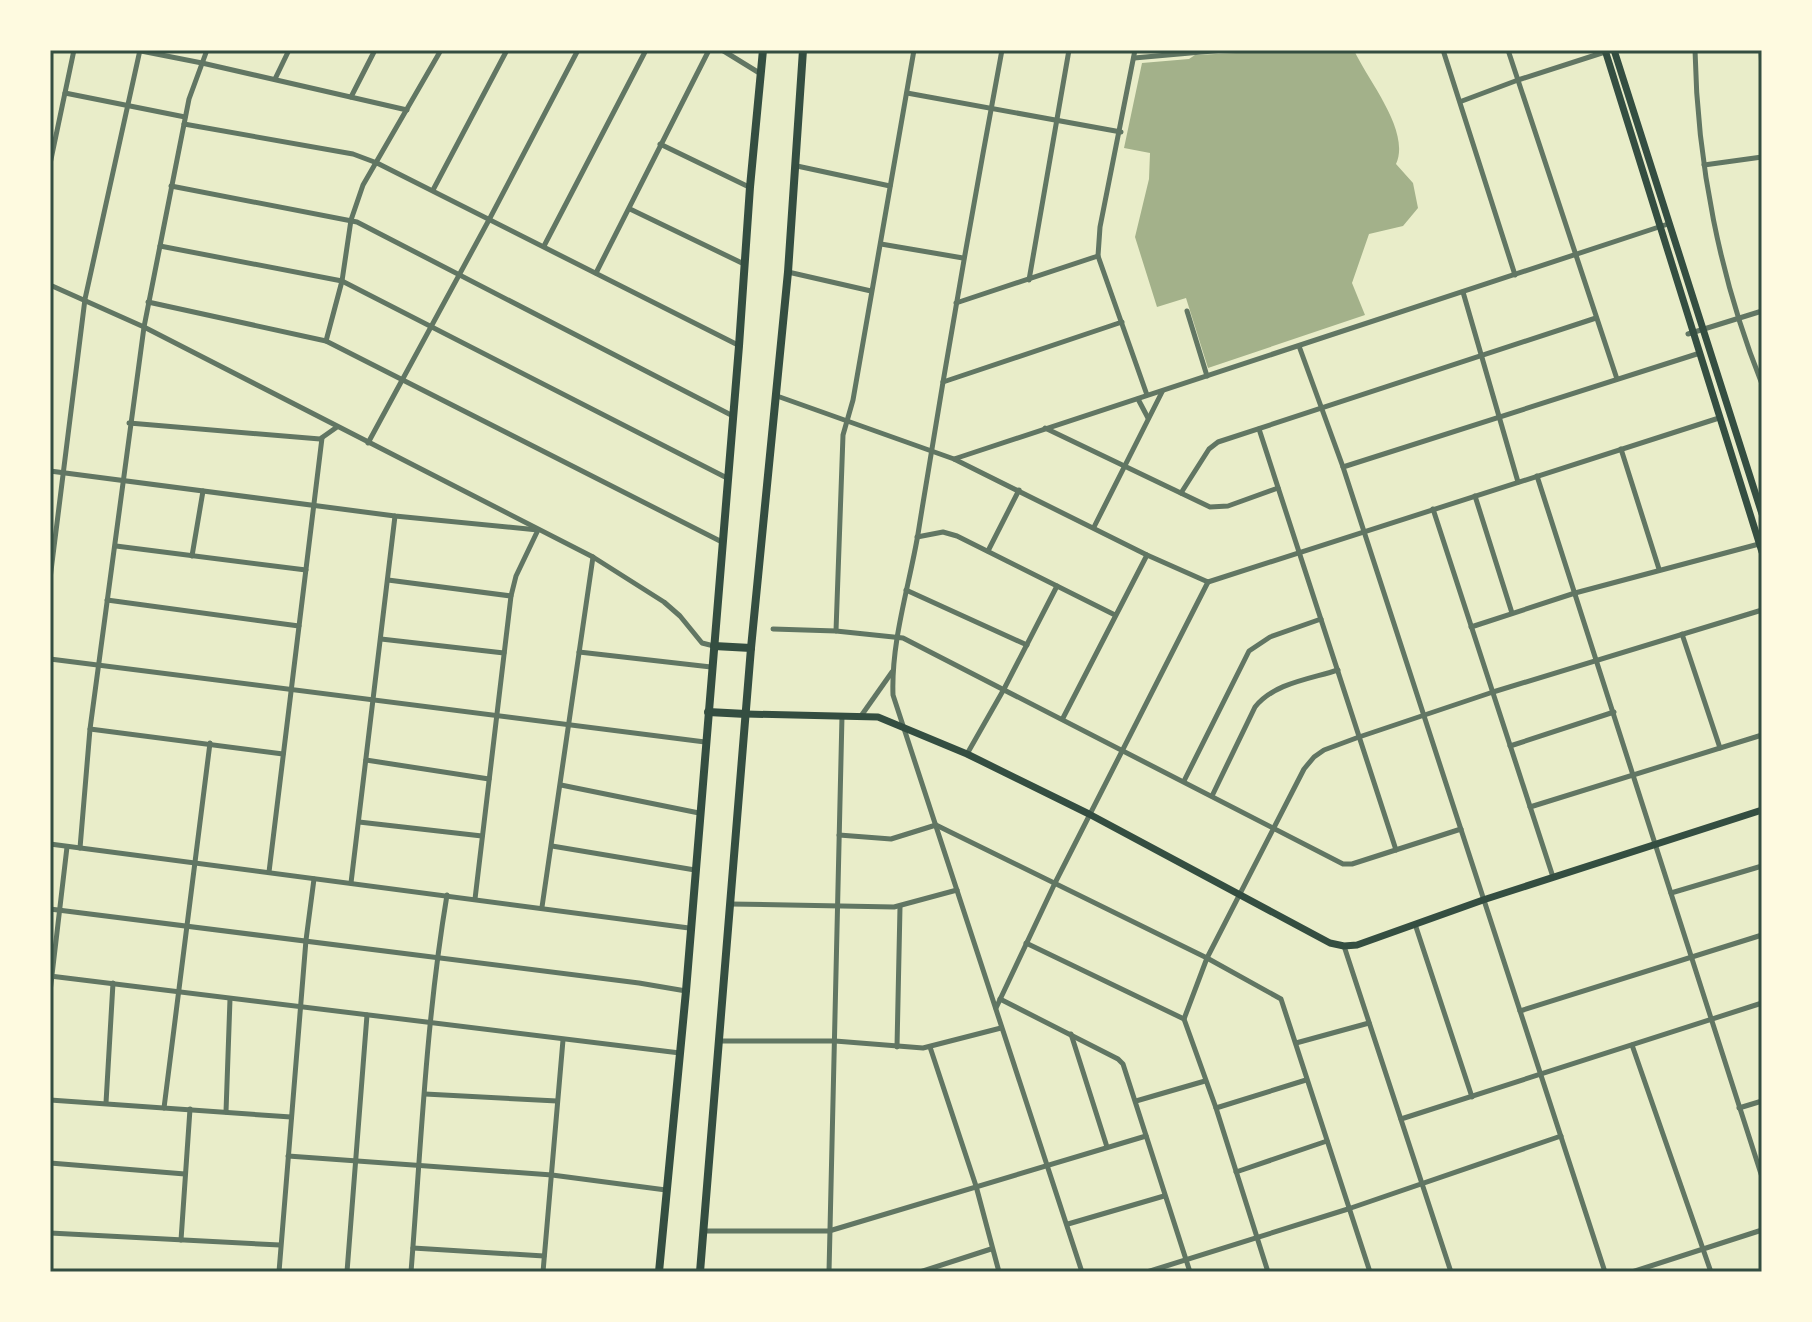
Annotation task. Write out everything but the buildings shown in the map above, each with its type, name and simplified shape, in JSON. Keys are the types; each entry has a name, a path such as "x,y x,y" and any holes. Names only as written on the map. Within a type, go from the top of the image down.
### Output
{"main road":[{"path":"659,1272 686,991 763,50"},
{"path":"700,1272 751,648 797,166 803,50"},
{"path":"1608,51 1762,514"},
{"path":"1664,225 1690,333 1700,353 1761,548"},
{"path":"714,646 751,648"},
{"path":"708,712 878,717 967,754 1239,892 1330,943 1344,946 1357,945 1483,900 1762,810"}],"street":[{"path":"50,164 74,50"},
{"path":"50,579 85,299 138,50 407,110"},
{"path":"80,848 90,729 144,327 184,121 207,50"},
{"path":"275,79 289,50"},
{"path":"351,97 375,50"},
{"path":"326,341 342,281 351,220 366,178 441,50"},
{"path":"433,190 507,50"},
{"path":"368,443 578,50"},
{"path":"544,246 646,50"},
{"path":"596,273 709,50"},
{"path":"722,50 761,74"},
{"path":"836,631 843,435 853,400 914,50"},
{"path":"1002,50 906,590 893,695 1082,1272"},
{"path":"1029,280 1069,50"},
{"path":"1135,50 1100,227 1098,256 1147,395"},
{"path":"1134,58 1224,50"},
{"path":"1443,50 1462,101 1515,275"},
{"path":"1508,50 1617,379"},
{"path":"1695,50 1696,96 1716,232 1739,318 1762,384"},
{"path":"1761,50 1762,72"},
{"path":"1462,101 1608,51"},
{"path":"65,93 184,121 353,154 377,163 739,346"},
{"path":"907,93 1121,132"},
{"path":"660,144 750,187"},
{"path":"1704,165 1762,157"},
{"path":"797,166 890,186"},
{"path":"171,186 351,220 733,416"},
{"path":"630,209 744,264"},
{"path":"954,459 1664,225"},
{"path":"880,244 963,258"},
{"path":"160,246 342,281 727,478"},
{"path":"956,303 1098,256"},
{"path":"788,272 871,291"},
{"path":"50,285 144,327 593,557 664,602 702,643 714,646"},
{"path":"1463,292 1518,482"},
{"path":"148,302 326,341 722,542"},
{"path":"1187,311 1207,376"},
{"path":"1690,333 1762,311"},
{"path":"1181,493 1209,449 1218,442 1596,318"},
{"path":"943,382 1122,322"},
{"path":"1299,346 1343,467 1605,1272"},
{"path":"1343,467 1700,353"},
{"path":"1094,527 1163,391"},
{"path":"777,396 954,459 1208,582 1719,418"},
{"path":"1138,398 1149,419"},
{"path":"129,423 322,438 337,427"},
{"path":"1044,428 1210,507 1219,508 1278,488"},
{"path":"1259,429 1396,850"},
{"path":"269,872 322,438"},
{"path":"1621,449 1659,569"},
{"path":"50,471 395,516 538,530"},
{"path":"1537,476 1762,1177"},
{"path":"988,551 1019,490"},
{"path":"192,556 203,491"},
{"path":"1475,496 1512,614"},
{"path":"1433,509 1553,877"},
{"path":"351,883 395,516"},
{"path":"475,899 511,596 516,576 538,530"},
{"path":"917,537 949,533 1115,615"},
{"path":"116,546 306,570"},
{"path":"1471,627 1659,569 1761,548"},
{"path":"1063,718 1147,555"},
{"path":"542,907 593,557"},
{"path":"388,580 511,596"},
{"path":"995,1009 1089,814 1208,582"},
{"path":"967,754 1057,586"},
{"path":"906,590 1027,645"},
{"path":"107,600 299,626"},
{"path":"1268,1272 1184,1019 1207,958 1304,769 1324,750 1423,714 1762,610"},
{"path":"1184,781 1249,651 1270,637 1321,619"},
{"path":"773,629 899,636 1063,718 1272,829 1348,865 1461,829"},
{"path":"1682,634 1720,748"},
{"path":"381,639 504,653"},
{"path":"579,652 711,667"},
{"path":"50,659 291,692 705,742"},
{"path":"860,717 895,668"},
{"path":"1212,796 1255,707 1263,698 1275,690 1338,670"},
{"path":"1510,746 1614,712"},
{"path":"829,1272 835,907 842,716"},
{"path":"90,729 283,754"},
{"path":"1530,807 1762,735"},
{"path":"164,1108 210,743"},
{"path":"366,760 489,779"},
{"path":"561,785 699,813"},
{"path":"359,822 482,836"},
{"path":"839,835 891,839 936,825 1274,993 1285,1005 1306,1080 1370,1272"},
{"path":"50,844 689,928"},
{"path":"552,846 695,870"},
{"path":"50,992 67,847"},
{"path":"1671,894 1762,866"},
{"path":"279,1272 306,940 314,879"},
{"path":"730,904 900,907 957,890"},
{"path":"411,1272 436,959 447,895"},
{"path":"897,1047 900,907"},
{"path":"50,909 686,991"},
{"path":"1415,924 1472,1097"},
{"path":"1520,1011 1762,935"},
{"path":"1026,943 1184,1019"},
{"path":"1344,946 1451,1272"},
{"path":"51,976 680,1053"},
{"path":"106,1103 113,983"},
{"path":"226,1112 230,999"},
{"path":"1000,999 1123,1064 1190,1272"},
{"path":"1401,1119 1762,1003"},
{"path":"347,1272 367,1015"},
{"path":"1296,1043 1369,1023"},
{"path":"719,1041 835,1041 930,1047 1001,1028"},
{"path":"1071,1034 1107,1147"},
{"path":"543,1272 563,1040"},
{"path":"1632,1045 1711,1272"},
{"path":"930,1047 976,1186 999,1272"},
{"path":"1216,1108 1306,1080"},
{"path":"1136,1101 1205,1081"},
{"path":"425,1094 557,1101"},
{"path":"50,1100 291,1117"},
{"path":"1739,1108 1762,1101"},
{"path":"181,1240 190,1109"},
{"path":"703,1231 829,1231 1146,1136"},
{"path":"1147,1272 1348,1209 1561,1136"},
{"path":"1236,1172 1327,1141"},
{"path":"288,1156 552,1175 666,1190"},
{"path":"50,1163 185,1174"},
{"path":"1068,1224 1164,1196"},
{"path":"1632,1272 1762,1230"},
{"path":"50,1233 280,1245"},
{"path":"413,1248 545,1257"},
{"path":"920,1272 991,1249"}],"shaded area":[{"path":"1354,50 1393,122 1399,151 1396,164 1413,183 1418,208 1403,226 1369,234 1352,283 1365,315 1208,368 1186,298 1157,307 1135,237 1149,179 1150,153 1124,148 1142,63 1189,59 1195,55"}]}
